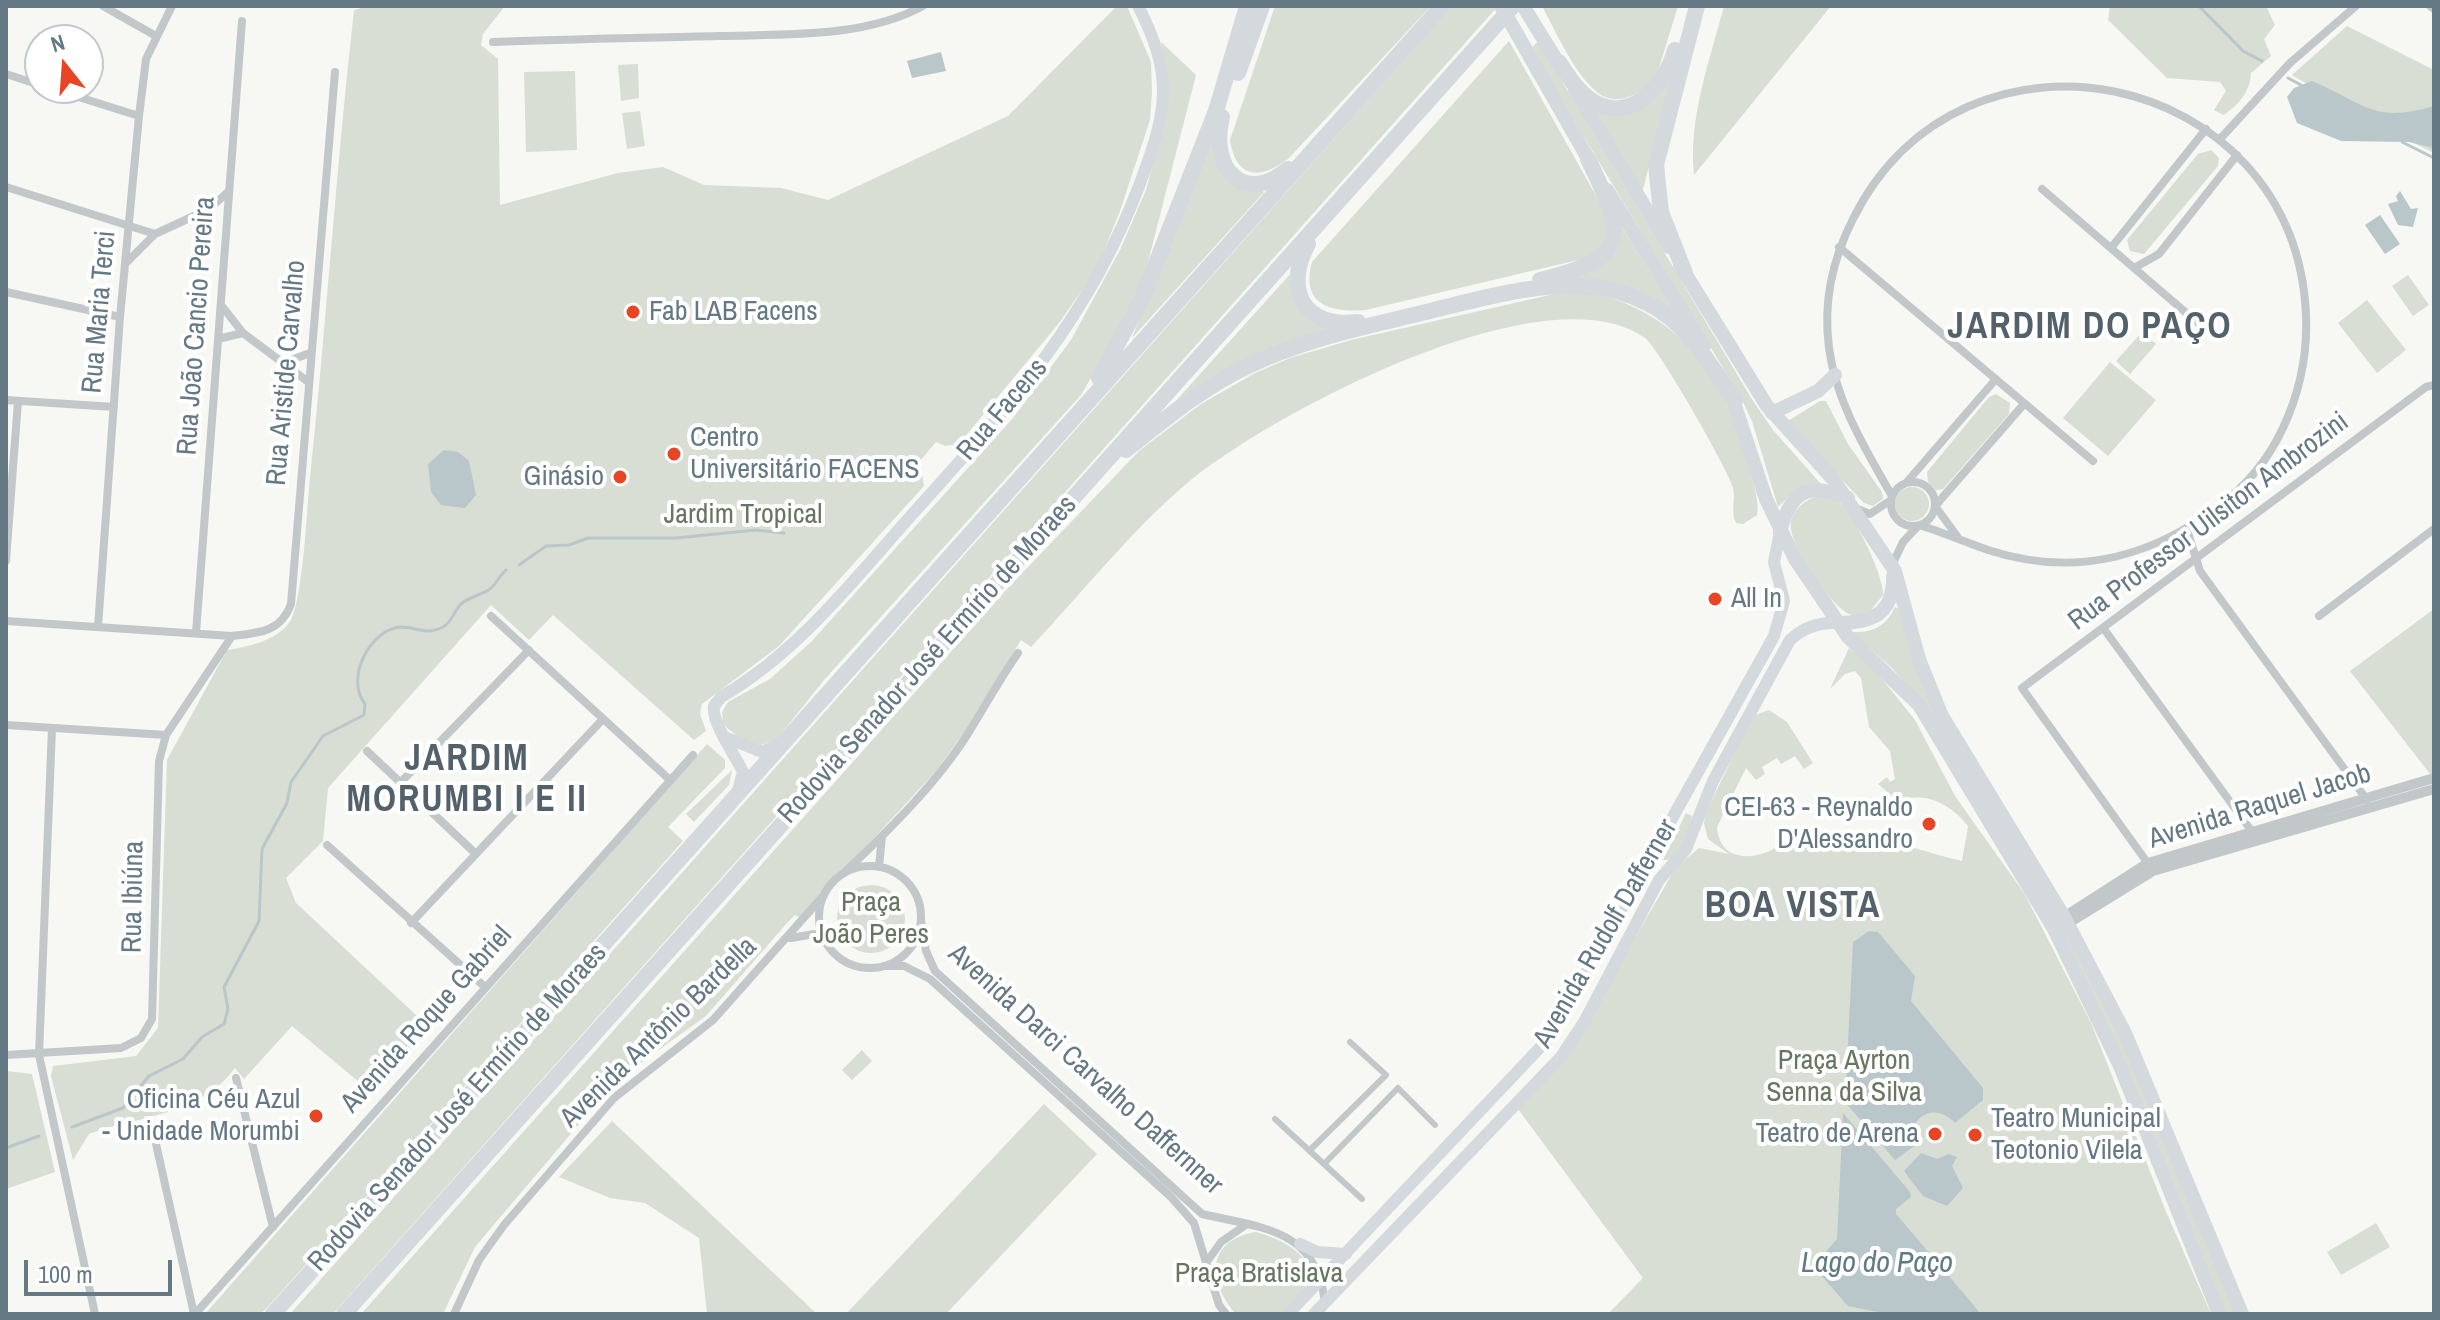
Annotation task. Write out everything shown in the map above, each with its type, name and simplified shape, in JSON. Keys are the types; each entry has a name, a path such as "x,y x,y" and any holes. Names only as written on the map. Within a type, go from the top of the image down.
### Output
{"highway":[{"path":"1066,425 1104,370 1142,299 1216,111 1247,6"},
{"path":"1262,6 1223,113 1217,136 1219,158 1226,169 1240,179 1264,182 1283,173 1331,131"},
{"name":"Rodovia Senador José Ermírio de Moraes","path":"273,1314 1442,6"},
{"name":"Rodovia Senador José Ermírio de Moraes","path":"344,1314 1513,6"},
{"path":"1559,62 1588,98 1601,106 1619,108 1638,104 1654,93 1668,71 1687,6"},
{"path":"1685,273 1661,212 1656,165 1697,6"},
{"path":"1340,201 1307,246 1296,272 1296,286 1301,300 1317,317 1327,322 1355,323 1564,274 1593,264 1608,249 1615,226 1610,205 1588,159"},
{"path":"1090,478 1185,403 1245,367 1305,343 1486,298 1551,287 1596,287 1625,294 1667,315 1707,360 1735,401"}],"main road":[{"name":"Rua Facens","path":"726,810 743,776 713,714 721,697 786,651 964,457 1028,383 1072,323 1106,265 1160,124 1162,77 1150,32 1138,6"},
{"path":"1501,6 1588,159 1735,401 1780,532 1829,610 1845,623 1919,705 2054,929 2120,1066 2219,1314"},
{"path":"1523,6 1772,413 1852,503 1892,566 1919,659 1942,716 2066,920 2135,1054 2242,1314"},
{"path":"1772,413 1818,391 1835,375"},
{"path":"1780,532 1787,509 1805,492 1819,488 1852,503"},
{"name":"Avenida Rudolf Dafferner","path":"1288,1314 1550,1037 1778,627 1784,601 1774,562 1780,532"},
{"path":"1845,623 1869,621 1887,608 1893,586 1892,566"},
{"name":"Avenida Rudolf Dafferner","path":"1314,1314 1560,1058 1584,1022 1659,880 1686,849 1713,781 1790,640 1800,631 1826,623 1845,623"},
{"path":"727,738 762,752 799,729"},
{"path":"1681,806 1694,812 1697,823"},
{"path":"1655,853 1661,868 1675,863"},
{"path":"1300,1244 1331,1255 1346,1254"}],"street":[{"path":"103,6 156,36"},
{"name":"Rua Maria Terci","path":"98,627 120,317 139,116 146,59 172,6"},
{"path":"493,42 806,32 866,26 903,17 923,6"},
{"path":"2220,139 2290,63 2356,6"},
{"name":"Rua João Cancio Pereira","path":"196,633 242,21"},
{"name":"Rua Aristide Carvalho","path":"6,621 232,636 264,633 286,617 291,604 307,381 335,72"},
{"path":"2092,83 2155,99 2220,139 2237,155 2272,200 2291,241 2304,285 2307,330 2300,378 2288,419 2267,456 2233,495 2187,530 2135,554 2100,562 2066,564 2023,559 1986,549 1957,536 1900,522 1892,512 1892,498 1851,422 1835,375 1829,341 1828,297 1839,247 1867,188 1910,139 1965,104 2027,85 2092,83"},
{"path":"101,104 139,116"},
{"path":"2111,248 2206,129"},
{"path":"2134,268 2159,254 2237,155"},
{"path":"6,187 155,234"},
{"path":"2042,189 2205,329"},
{"path":"126,263 155,234 209,209 229,191"},
{"path":"209,209 227,216"},
{"path":"1839,247 2093,461"},
{"path":"2149,259 2148,276 2153,284"},
{"path":"6,292 120,317"},
{"path":"220,304 243,333 307,381"},
{"path":"218,339 243,333"},
{"path":"283,363 310,353"},
{"path":"1852,503 1870,514 1892,498 1996,379"},
{"name":"Rua Professor Uilsiton Ambrozini","path":"2151,867 2022,693 2022,688 2430,386"},
{"path":"6,400 114,407"},
{"path":"6,561 18,401"},
{"path":"1892,566 1903,542 1931,516 1935,506 2024,404"},
{"path":"1906,483 1927,487 1935,506 1957,536"},
{"path":"2319,616 2434,529"},
{"path":"2187,530 2200,571 2367,800"},
{"path":"491,616 670,780"},
{"path":"2104,629 2253,833"},
{"name":"Rua Ibiúna","path":"6,1055 121,1048 141,1038 152,1019 159,761 166,735 232,636"},
{"path":"401,782 529,650"},
{"path":"841,876 853,870 879,867 905,880 915,892 921,920 910,949 884,966 870,968 843,960 824,939 820,910 824,895 841,876 882,834 938,773 969,733 988,695 1018,653"},
{"path":"411,923 603,719"},
{"path":"6,725 166,735"},
{"path":"52,728 39,1055 95,1314"},
{"path":"367,751 476,854"},
{"name":"Avenida Roque Gabriel","path":"194,1314 693,755"},
{"name":"Avenida Raquel Jacob","path":"2066,920 2151,867 2434,778"},
{"name":"Avenida Raquel Jacob","path":"2151,867 2434,789"},
{"path":"879,867 882,834"},
{"path":"327,845 485,987"},
{"name":"Avenida Antônio Bardella","path":"454,1314 479,1260 504,1225 614,1098 713,1020 824,895"},
{"name":"Avenida Darci Carvalho Daffernner","path":"921,920 926,951 935,971 1171,1197 1194,1223 1219,1305 1226,1314"},
{"name":"Avenida Antônio Bardella","path":"787,940 799,934 814,934 824,939"},
{"name":"Avenida Darci Carvalho Daffernner","path":"884,966 904,966 930,979 1028,1060 1202,1214 1248,1224 1300,1244"},
{"path":"1310,1150 1386,1075 1350,1042"},
{"path":"236,1078 273,1227"},
{"path":"1325,1163 1398,1088 1435,1125"},
{"path":"1275,1119 1362,1199"},
{"path":"156,1144 194,1314"},
{"path":"1206,1263 1221,1242 1248,1224"},
{"path":"1300,1244 1322,1279 1325,1303"}],"green space":[{"name":"Jardim Tropical","path":"369,6 505,6 483,34 481,45 498,59 500,205 618,173 663,167 704,185 781,188 828,200 1008,116 1117,6 1127,6 1151,62 1150,120 1120,211 1096,270 1059,323 959,444 945,446 936,442 920,461 924,486 779,646 702,704 700,714 706,731 694,740 553,615 529,640 491,605 328,788 323,841 286,878 296,903 431,1029 372,1093 292,1026 244,1079 235,1068 221,1084 187,1105 89,1134 73,1160 51,1076 53,1066 136,1056 158,1028 167,760 227,650 279,633 291,620 295,610 303,556 354,10"},
{"path":"1275,6 1431,6 1288,159 1268,170 1251,172 1238,162 1230,140"},
{"path":"1452,6 1498,6 333,1314 290,1314"},
{"path":"1542,6 1678,6 1654,84 1624,98 1613,99 1602,95 1581,75"},
{"path":"1724,6 1831,6 1694,175 1697,111"},
{"path":"2110,6 2266,6 2275,25 2264,39 2271,56 2251,73 2243,97 2224,115 2214,110 2226,91 2220,82 2167,78 2108,20"},
{"path":"2347,26 2434,70 2434,153 2375,124 2292,75"},
{"path":"1509,41 1604,210 1607,238 1594,255 1582,259 1366,310 1341,310 1321,303 1310,288 1312,262"},
{"path":"1538,41 1753,401 1773,430 1821,484 1797,489 1778,507 1752,421 1740,396 1531,49"},
{"path":"1161,42 1196,75 1140,293 1081,395 824,680 777,739 761,745 740,739 723,724 722,712 728,702 770,679 811,642 1013,418 1071,340 1120,250 1146,190 1164,123 1167,76"},
{"path":"1676,63 1642,193 1595,111 1646,104 1662,90"},
{"path":"638,64 639,98 621,101 618,65"},
{"path":"575,71 577,150 526,152 524,72"},
{"path":"640,111 645,146 627,149 622,113"},
{"path":"1213,136 1212,149 1220,166 1264,192 1132,338"},
{"path":"2211,150 2219,158 2218,166 2144,254 2130,251 2127,240 2198,154"},
{"path":"1617,220 1679,318 1566,281 1592,269"},
{"path":"1293,271 1291,287 1346,328 1164,414"},
{"path":"2408,275 2429,305 2413,316 2392,286"},
{"path":"1592,292 1623,302 1650,316 1694,352 1726,401 1738,430 1755,488 1757,515 1743,524 1736,523 1733,514 1734,492 1729,477 1652,346 1645,338 1600,321 1542,321 1477,335 1408,359 1340,389 1277,423 1185,485 1126,542 1031,647 1021,640 966,730 935,772 800,918 795,915 788,922 706,1016 635,1067 596,1104 475,1247 443,1314 361,1314 1006,590 1139,451 1201,404 1255,373 1290,358 1351,340 1554,294"},
{"path":"2367,300 2406,350 2377,373 2338,323"},
{"path":"2142,332 2156,344 2130,374 2116,361"},
{"path":"2110,362 2156,400 2108,456 2063,418"},
{"path":"1996,394 2010,403 2009,414 1943,489 1936,490 1928,482 1927,472 1989,397"},
{"path":"1820,401 1826,401 1848,444 1882,492 1883,499 1873,506 1864,503 1790,425 1788,421"},
{"path":"1912,487 1924,492 1929,504 1924,516 1912,521 1900,516 1895,504 1900,492"},
{"path":"1816,496 1835,499 1842,505 1858,529 1879,574 1883,595 1867,615 1851,615 1831,599 1795,543 1791,531 1792,516 1800,506"},
{"path":"1895,607 1900,610 1912,653 2063,924 2126,1046 2236,1314 2226,1314 2147,1115 1926,706 1892,668 1851,632 1878,627"},
{"path":"2434,609 2434,779 2350,671"},
{"name":"Praça Ayrton Senna da Silva","path":"1849,648 1875,670 1915,720 1955,796 2024,893 2091,1023 2167,1214 2211,1314 1608,1314 1643,1278 1518,1109 1580,1033 1676,867 1699,848 1729,854 1708,839 1704,823 1707,810 1753,716 1769,710 1787,722 1813,763 1804,769 1795,756 1781,764 1777,758 1762,767 1765,774 1756,780 1746,768 1717,827 1720,841 1729,851 1738,855 1758,855 1805,835 1833,832 1888,841 1962,861 1968,826 1962,819 1946,806 1928,799 1918,797 1899,802 1878,784 1887,777 1890,782 1895,779 1890,751 1869,727 1861,678 1855,671 1845,674 1830,689"},
{"path":"707,744 725,760 725,768 668,827 683,841 266,1309 259,1314 205,1314"},
{"path":"732,770 729,785 694,822 686,814"},
{"path":"1686,813 1692,816 1684,844 1670,860 1663,860"},
{"name":"Praça João Peres","path":"864,885 878,885 890,890 900,900 905,919 900,938 890,948 878,953 864,953 852,948 842,938 837,926 837,912 842,900 852,890"},
{"path":"862,1050 872,1061 852,1080 842,1070"},
{"path":"6,1071 32,1074 55,1172 6,1189"},
{"path":"1044,1104 1097,1154 946,1314 846,1314"},
{"path":"612,1121 817,1314 707,1314 699,1238 645,1203 610,1198 559,1177"},
{"path":"2376,1223 2390,1247 2341,1275 2327,1252"},
{"name":"Praça Bratislava","path":"1256,1232 1292,1248 1317,1277 1282,1314 1236,1314 1226,1301 1216,1276 1220,1253 1228,1244 1240,1236"}],"water":[{"path":"941,52 946,71 912,78 907,61"},
{"path":"2312,81 2358,104 2383,112 2397,113 2434,106 2434,148 2409,142 2341,141 2297,123 2287,97 2294,88"},
{"path":"2400,191 2411,209 2418,208 2413,227 2398,225 2388,204 2398,201 2396,196"},
{"path":"2380,215 2400,244 2385,254 2365,225"},
{"path":"444,450 458,452 469,461 476,495 465,508 441,505 431,492 428,464"},
{"path":"1869,931 1878,932 1915,976 1911,1001 1983,1088 1983,1100 1955,1123 1944,1114 1937,1113 1925,1114 1920,1118 1912,1130 1916,1145 1895,1160 1845,1102 1853,942"},
{"name":"Lago do Paço","path":"1843,1113 1910,1192 1911,1197 1896,1209 1896,1214 1981,1314 1887,1314 1848,1306 1813,1266 1837,1239"},
{"path":"1921,1153 1937,1159 1949,1154 1957,1157 1952,1166 1963,1188 1947,1206 1923,1196 1904,1171"}],"waterway":[{"path":"2199,6 2243,51 2262,61"},
{"path":"2288,78 2301,85"},
{"path":"2402,142 2434,158"},
{"path":"519,565 546,546 569,545 588,538 676,538 756,530 784,533"},
{"path":"72,1127 123,1108 149,1076 183,1059 202,1037 224,1024 228,1009 224,987 259,921 262,849 287,803 291,782 323,736 364,715 365,704 359,693 358,681 364,656 371,645 390,629 401,627 432,631 443,627 462,603 490,589 506,570"},
{"path":"6,1148 39,1136"}],"place":[{"name":"Fab LAB Facens","path":"633,312"},
{"name":"Centro Universitário FACENS","path":"674,454"},
{"name":"Ginásio","path":"620,477"},
{"name":"All In","path":"1715,599"},
{"name":"CEI-63 - Reynaldo D'Alessandro","path":"1929,824"},
{"name":"Oficina Céu Azul - Unidade Morumbi","path":"316,1116"},
{"name":"Teatro de Arena","path":"1935,1134"},
{"name":"Teatro Municipal Teotonio Vilela","path":"1975,1135"}],"district":[{"name":"JARDIM DO PAÇO","path":"2090,328"},
{"name":"JARDIM MORUMBI I E II","path":"467,780"},
{"name":"BOA VISTA","path":"1793,907"}]}
